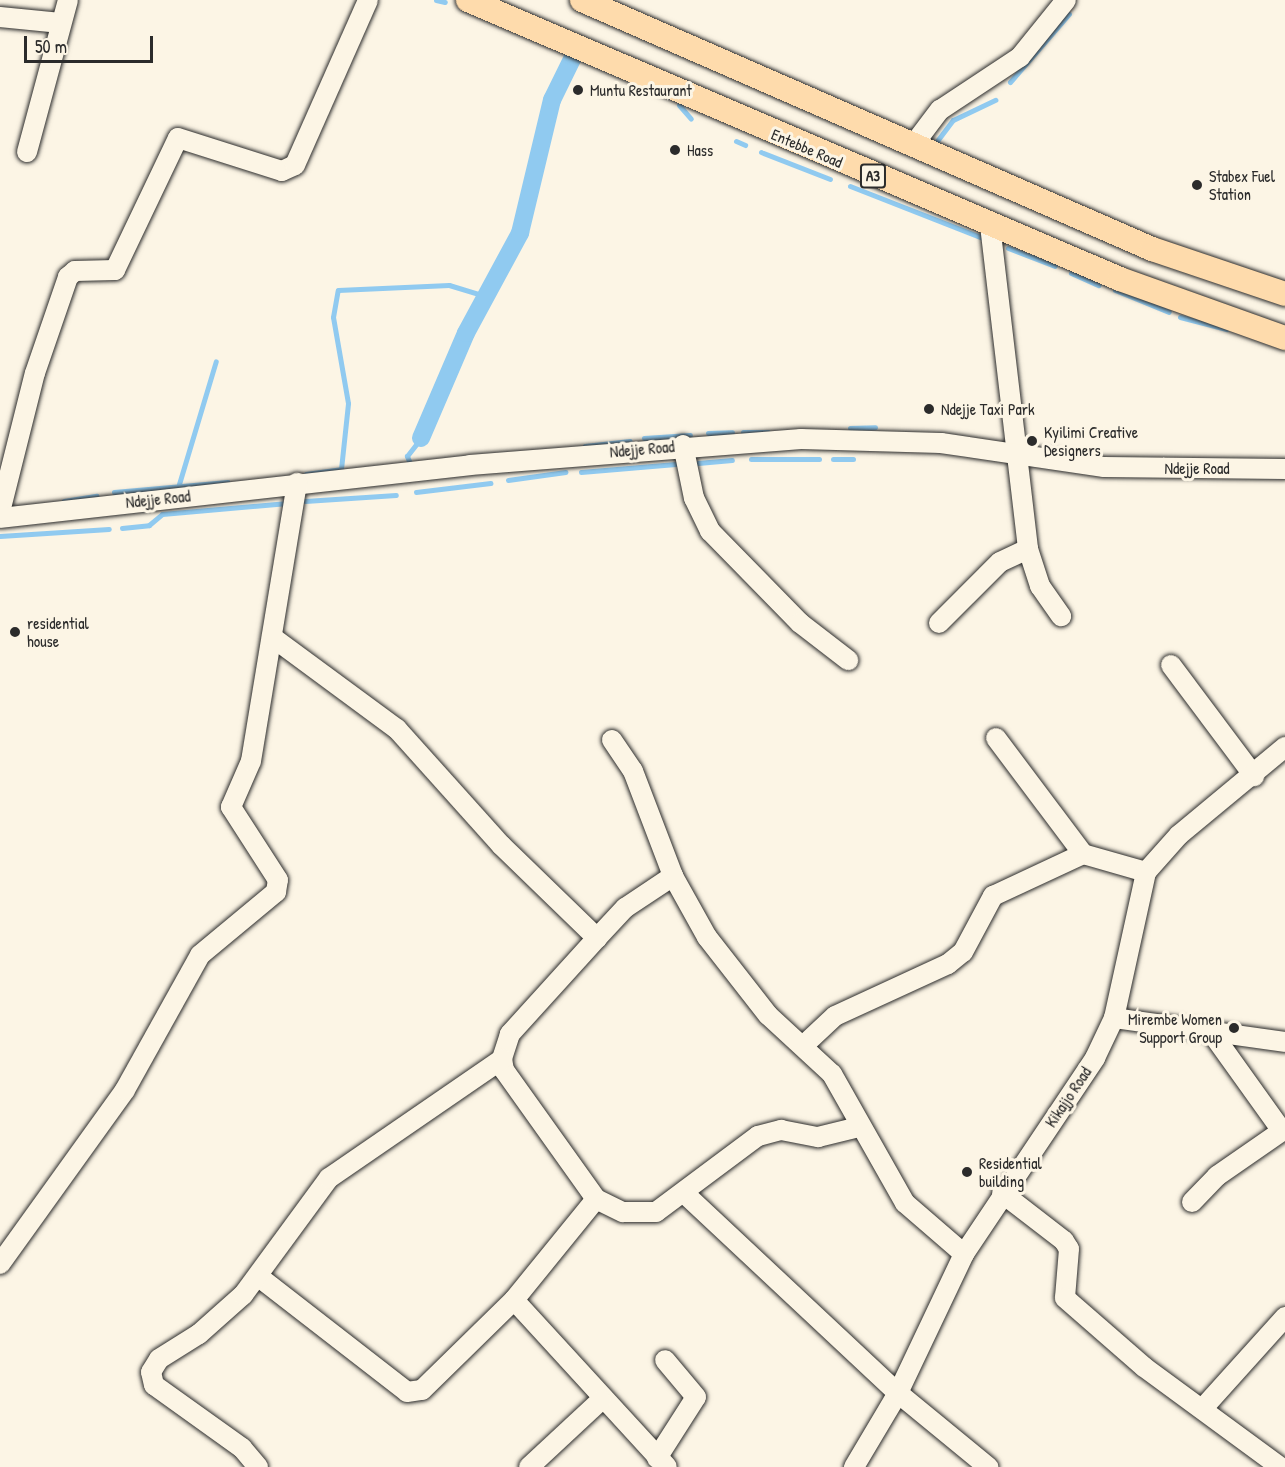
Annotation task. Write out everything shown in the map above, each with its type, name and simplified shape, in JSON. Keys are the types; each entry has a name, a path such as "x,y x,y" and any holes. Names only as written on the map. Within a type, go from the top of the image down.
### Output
{"main road":[{"name":"Entebbe Road","path":"468,0 1120,279 1285,338"},
{"path":"582,0 922,145 1152,249 1285,294"}],"street":[{"path":"27,152 68,0"},
{"path":"0,512 35,373 68,277 75,271 115,270 178,138 282,171 295,165 368,0"},
{"path":"922,145 917,140 935,116 1020,57 1066,0"},
{"path":"0,16 61,23"},
{"path":"990,225 1021,456 1028,549 1040,586 1060,616"},
{"name":"Ndejje Road","path":"0,518 297,483 683,445 801,439 918,443 1104,467 1285,469"},
{"path":"683,445 694,498 710,531 800,623 848,660"},
{"path":"0,1264 125,1090 200,956 276,892 278,880 231,807 251,761 297,483"},
{"path":"939,623 1000,562 1028,549"},
{"path":"272,637 397,729 476,820 597,938"},
{"path":"1171,665 1254,776"},
{"path":"996,738 1083,854 1146,872"},
{"path":"612,740 633,771 673,876 737,979 832,1074 859,1128 905,1203 964,1254"},
{"name":"Kikajjo Road","path":"854,1467 898,1393 964,1254 1002,1193 1070,1097 1114,1018 1146,872 1179,835 1254,776 1285,747"},
{"path":"804,1045 835,1016 948,964 963,952 993,896 1083,854"},
{"path":"258,1467 242,1448 154,1385 152,1372 159,1359 199,1334 259,1277 328,1178 502,1059 510,1034 625,908 673,876"},
{"path":"1114,1018 1214,1036 1285,1042"},
{"path":"1192,1202 1217,1176 1283,1134 1214,1036"},
{"path":"502,1059 596,1199 638,1215 656,1212 759,1136 781,1130 818,1137 859,1128"},
{"path":"684,1193 898,1393 988,1467"},
{"path":"1002,1193 1064,1241 1069,1249 1065,1299 1144,1367 1204,1407 1280,1467"},
{"path":"259,1277 407,1392 422,1390 514,1300 596,1199"},
{"path":"514,1300 601,1400 662,1462 696,1397 665,1360"},
{"path":"1204,1407 1285,1317"},
{"path":"529,1467 601,1400"}],"waterway":[{"path":"436,0 445,2"},
{"path":"1010,82 1069,14"},
{"path":"421,438 466,333 520,233 552,100 574,55"},
{"path":"937,141 953,120 995,100"},
{"path":"679,105 691,119"},
{"path":"736,141 745,145"},
{"path":"761,152 830,179"},
{"path":"850,186 985,239"},
{"path":"1008,248 1055,266"},
{"path":"1071,273 1098,285"},
{"path":"306,474 341,469 348,403 333,317 338,290 449,285 486,296"},
{"path":"1115,290 1169,312"},
{"path":"1180,317 1226,329"},
{"path":"179,484 216,361"},
{"path":"850,428 875,427"},
{"path":"708,433 732,432"},
{"path":"743,432 768,432"},
{"path":"644,438 690,435"},
{"path":"411,466 407,456 421,438"},
{"path":"585,446 630,441"},
{"path":"751,459 819,459"},
{"path":"833,459 853,459"},
{"path":"698,463 732,460"},
{"path":"581,472 676,464"},
{"path":"508,480 565,472"},
{"path":"114,492 228,482"},
{"path":"416,492 490,483"},
{"path":"305,501 396,495"},
{"path":"64,501 97,496"},
{"path":"122,528 149,525 162,514 288,503"},
{"path":"0,536 109,529"}],"place":[{"name":"Muntu Restaurant","path":"578,90"},
{"name":"Hass","path":"675,150"},
{"name":"Stabex Fuel Station","path":"1197,185"},
{"name":"Ndejje Taxi Park","path":"929,409"},
{"name":"Kyilimi Creative Designers","path":"1032,441"},
{"name":"residential house","path":"15,632"},
{"name":"Mirembe Women Support Group","path":"1234,1028"},
{"name":"Residential building","path":"967,1172"}]}
